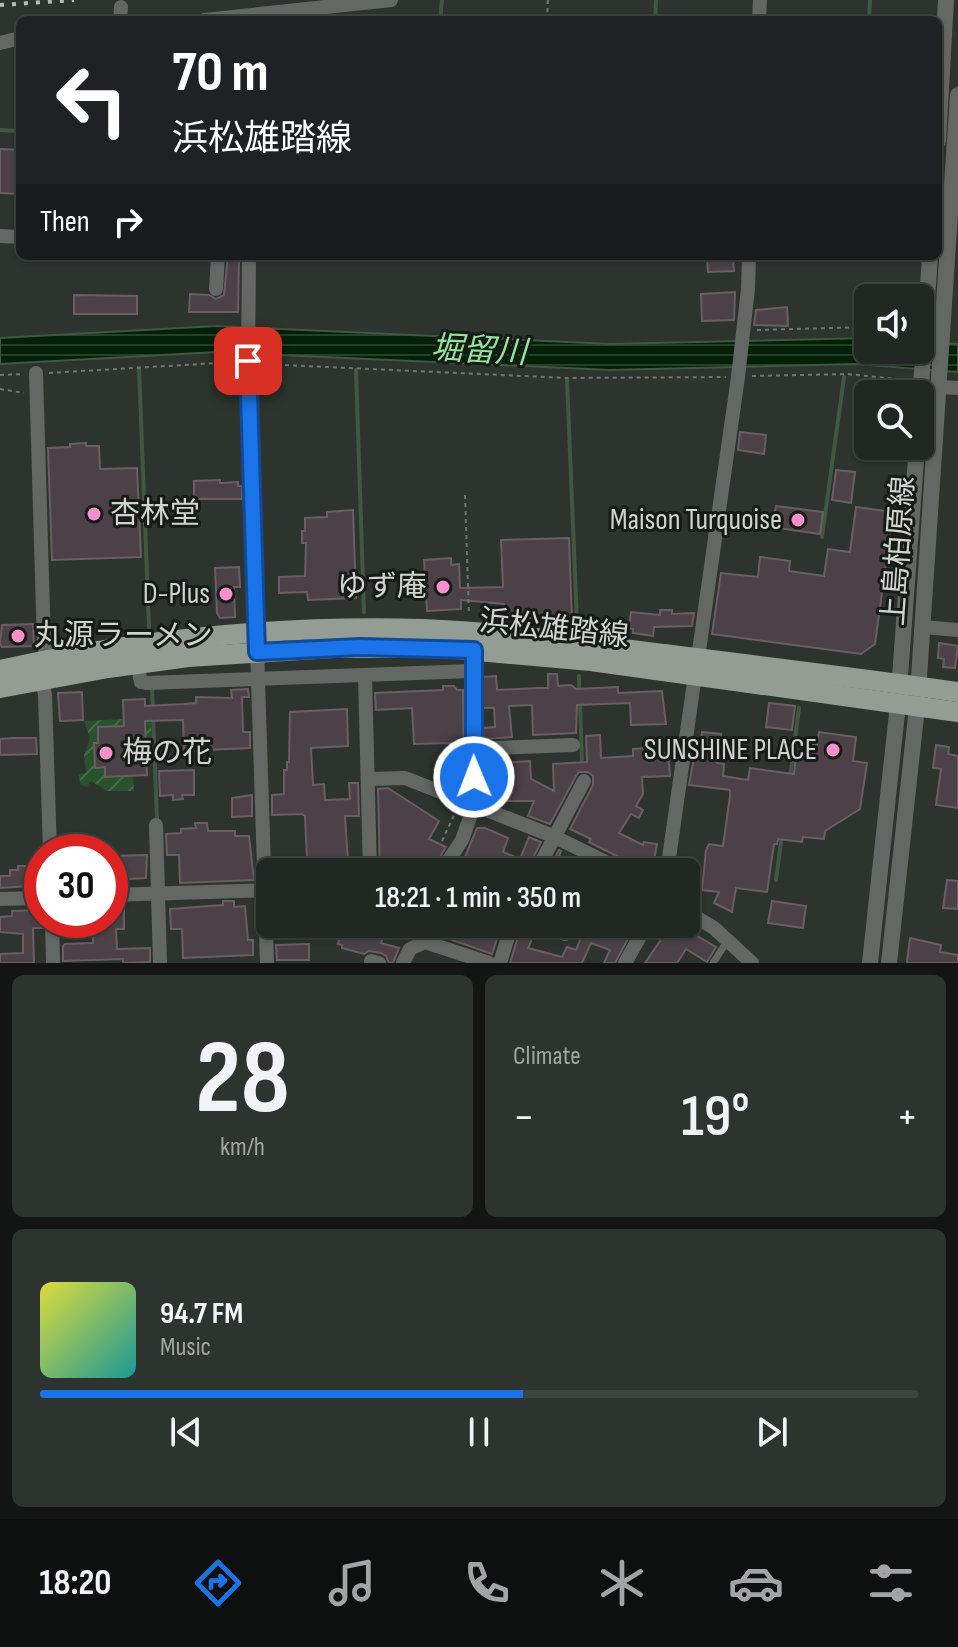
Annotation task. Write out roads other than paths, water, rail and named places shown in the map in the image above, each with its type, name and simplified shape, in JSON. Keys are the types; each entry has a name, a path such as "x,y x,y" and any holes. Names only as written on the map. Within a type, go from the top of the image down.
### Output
{"main road":[{"name":"浜松雄踏線","path":"0,688 348,628 696,667 908,695 958,692"},
{"name":"浜松雄踏線","path":"0,670 150,642 257,642"},
{"name":"浜松雄踏線","path":"908,695 958,712"}],"street":[{"path":"236,16 338,3 391,0"},
{"path":"942,44 946,0"},
{"name":"上島柏原線","path":"934,329 953,232 958,95"},
{"path":"216,289 218,260"},
{"path":"249,260 248,363 266,858"},
{"path":"669,858 738,376 749,260"},
{"name":"上島柏原線","path":"930,260 931,284"},
{"path":"36,373 44,645 47,659"},
{"path":"934,382 958,388"},
{"name":"上島柏原線","path":"889,963 908,695 916,460"},
{"name":"上島柏原線","path":"870,963 908,695 923,627 928,460"},
{"path":"923,627 958,630"},
{"path":"450,858 462,840 473,749 471,641"},
{"path":"137,663 141,682 146,683 472,671"},
{"path":"365,675 370,858"},
{"path":"42,680 46,708 50,834"},
{"path":"473,749 573,745"},
{"path":"368,779 405,778 553,836 591,858"},
{"path":"543,858 584,781"},
{"path":"156,825 160,963"},
{"path":"128,895 256,890"},
{"path":"0,899 24,898"},
{"path":"700,921 728,940 752,963"},
{"path":"52,938 53,963"},
{"path":"267,938 267,963"},
{"path":"432,938 433,943"},
{"path":"500,963 508,938"},
{"path":"625,963 639,938"},
{"path":"403,963 416,944 433,943 489,963"}],"lane":[{"path":"713,963 728,940"}],"water":[{"name":"堀留川","path":"217,326 610,344 854,338 855,364 610,370 217,352 0,364 0,338"},
{"path":"934,343 958,344 958,372 855,364 934,364"}],"waterway":[{"path":"440,16 442,0"},
{"path":"655,16 656,0"},
{"path":"869,16 870,0"},
{"path":"0,130 16,131"},
{"path":"139,368 149,627"},
{"path":"356,370 364,612"},
{"path":"822,537 844,377"},
{"path":"567,380 577,623"},
{"path":"579,676 579,692"},
{"path":"152,688 157,821"},
{"path":"580,701 582,764"},
{"path":"790,778 799,708"},
{"path":"776,880 782,834"}],"railway":[{"path":"0,5 74,0"}],"place":[{"name":"杏林堂","path":"94,514"},
{"name":"Maison Turquoise","path":"798,520"},
{"name":"ゆず庵","path":"443,587"},
{"name":"D-Plus","path":"226,594"},
{"name":"丸源ラーメン","path":"18,636"},
{"name":"SUNSHINE PLACE","path":"833,750"},
{"name":"梅の花","path":"106,753"}]}
